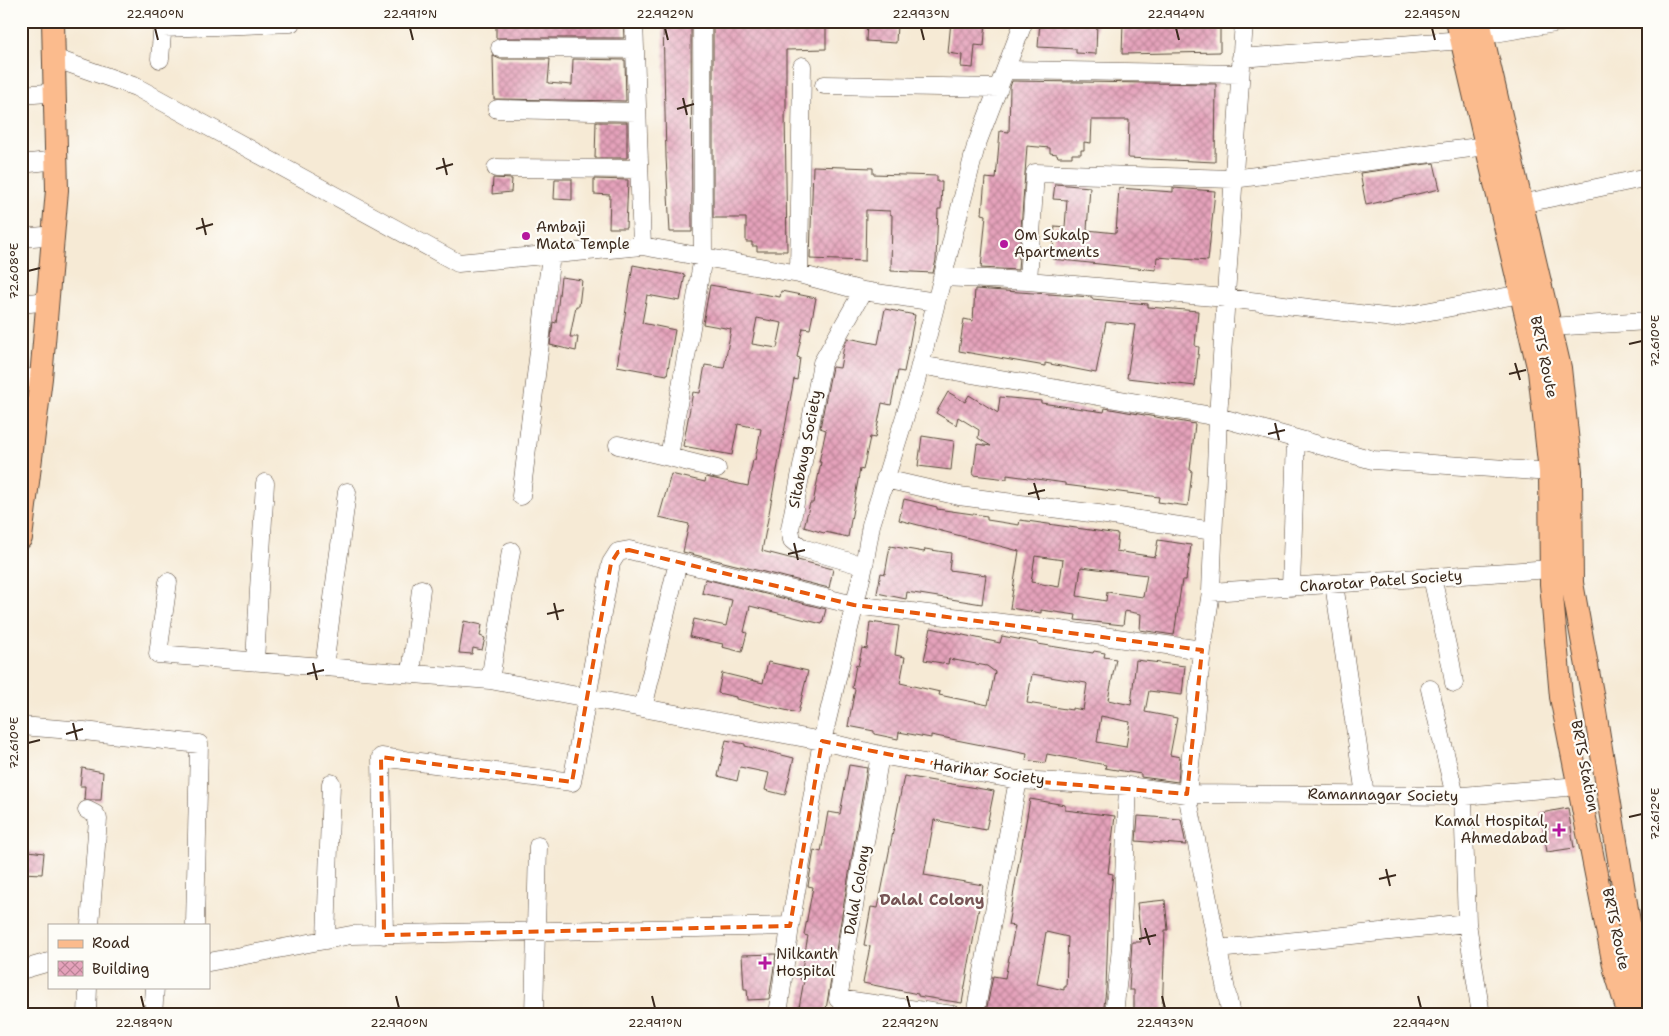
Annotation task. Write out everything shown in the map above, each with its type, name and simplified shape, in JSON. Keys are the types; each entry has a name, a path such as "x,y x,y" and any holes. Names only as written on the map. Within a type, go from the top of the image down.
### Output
{"main road":[{"path":"21,471 30,303 44,236 48,190 45,21"},
{"path":"21,538 40,378 57,190 53,21"},
{"path":"1470,28 1486,146 1539,371 1550,472 1551,569 1561,697 1615,970 1630,1015"},
{"path":"1470,28 1521,204 1560,368 1571,471 1572,583 1598,728 1636,965 1648,1008"}],"street":[{"path":"634,21 642,246"},
{"path":"669,457 703,257 702,21"},
{"path":"778,1015 790,926 822,741 864,566 871,524 920,365 976,146 1024,21"},
{"path":"1203,644 1211,592 1218,417 1244,21"},
{"path":"1005,70 1241,66 1470,28 1567,21"},
{"path":"160,59 163,25 291,23"},
{"name":"BRTS Route","path":"1470,28 1548,367 1558,427 1561,589 1572,699"},
{"path":"500,48 635,49"},
{"path":"54,58 136,87 458,263 642,246 798,274 863,291 936,302"},
{"path":"798,274 802,66"},
{"path":"824,85 998,88"},
{"path":"21,95 47,93"},
{"path":"497,109 637,112"},
{"path":"1028,281 1035,173 1233,179 1486,146"},
{"path":"21,164 48,161"},
{"path":"496,168 639,169"},
{"path":"1521,204 1648,177"},
{"path":"21,238 44,236"},
{"path":"520,496 550,255"},
{"path":"942,278 1028,281 1226,298 1393,318 1521,294"},
{"name":"Sitabaug Society","path":"863,291 822,363 790,529 792,540 802,548 864,566"},
{"path":"1550,327 1648,321"},
{"path":"920,365 1218,417 1373,460 1550,472"},
{"path":"1291,587 1296,439"},
{"path":"618,445 717,469"},
{"path":"886,479 959,496 1214,531"},
{"path":"255,661 266,483"},
{"path":"324,667 347,492"},
{"path":"384,935 381,757 572,782 611,563 618,552 629,550 854,605 1053,629 1203,644"},
{"path":"490,680 511,551"},
{"path":"643,708 678,562"},
{"path":"1212,563 1187,794 1231,1015"},
{"name":"Charotar Patel Society","path":"1211,592 1551,569"},
{"path":"1432,577 1452,664 1454,683"},
{"name":"Harihar Society","path":"168,582 158,654 490,680 822,741 880,755 1018,780 1128,786 1187,794"},
{"path":"1334,584 1366,795"},
{"path":"411,674 421,589"},
{"path":"1430,689 1459,796 1468,923 1481,1015"},
{"name":"BRTS Station","path":"1572,699 1598,834"},
{"path":"21,726 199,744 195,924"},
{"name":"Dalal Colony","path":"880,755 838,999 953,1015"},
{"path":"975,1015 1018,780"},
{"path":"326,940 331,783"},
{"path":"1114,1015 1121,948 1128,786"},
{"name":"Ramannagar Society","path":"1187,794 1459,796 1578,786"},
{"path":"87,810 95,814 98,819 90,924"},
{"name":"BRTS Route","path":"1598,834 1624,969 1638,1012 1648,1014"},
{"path":"534,1015 538,846"},
{"path":"1218,949 1468,923"},
{"path":"210,962 351,935 790,926"},
{"path":"21,970 48,962"},
{"path":"87,1015 88,988"},
{"path":"153,1015 156,988"}],"highlighted area":[{"path":"629,550 854,605 1202,650 1187,794 1018,780 822,741 790,926 384,935 381,757 572,782 611,563 618,552"}],"building":[{"path":"496,21 623,21 624,38 496,38"},
{"path":"663,21 691,21 692,232 670,232 666,157"},
{"path":"713,21 826,21 826,49 786,50 787,251 757,251 757,246 752,246 752,242 746,242 746,218 713,218"},
{"path":"951,21 986,21 984,46 975,45 973,68 961,67 962,55 948,53"},
{"path":"1040,21 1097,21 1096,54 1076,53 1076,49 1038,47"},
{"path":"1123,21 1220,21 1220,52 1122,54"},
{"path":"867,22 897,24 896,43 866,41"},
{"path":"493,56 500,59 550,59 548,83 572,85 573,59 625,60 626,101 494,99"},
{"path":"1012,81 1216,84 1215,162 1128,158 1129,120 1092,120 1091,143 1084,142 1084,150 1081,150 1081,154 1072,154 1072,157 1058,157 1057,154 1050,153 1050,148 1027,146 1018,270 981,268 986,215 982,214 985,178 996,179 1000,131 1009,132 1010,87"},
{"path":"596,122 627,122 627,158 595,158"},
{"path":"1434,163 1440,189 1366,205 1360,173"},
{"path":"813,166 873,168 873,174 937,176 937,182 942,182 941,209 938,209 936,260 933,273 891,271 892,215 890,211 866,210 865,261 810,259"},
{"path":"493,178 512,179 511,192 492,194"},
{"path":"555,179 572,179 572,200 554,199"},
{"path":"594,179 628,180 626,228 609,228 610,195 594,194"},
{"path":"1055,184 1090,187 1087,230 1116,233 1119,188 1173,192 1173,188 1215,191 1208,261 1157,257 1156,270 1052,259 1055,226 1065,227 1067,200 1053,199"},
{"path":"633,265 685,275 680,301 647,295 642,323 675,330 667,375 617,366"},
{"path":"561,277 582,280 579,306 576,306 570,337 578,337 576,351 550,345 553,322 556,323"},
{"path":"710,285 780,297 781,291 816,298 810,329 803,328 797,357 800,358 797,380 794,379 762,551 833,569 829,588 683,552 689,524 659,517 671,474 705,482 706,477 748,486 753,460 755,460 761,429 738,424 732,455 683,446 693,392 700,393 705,365 724,368 731,329 703,324","holes":["757,318 782,323 777,348 752,344"]},
{"path":"975,289 1092,297 1092,299 1148,304 1148,307 1198,311 1195,346 1199,347 1195,386 1127,378 1135,325 1106,322 1096,373 1045,363 1045,366 959,351 964,319 973,321"},
{"path":"885,309 915,315 904,372 898,371 891,405 882,403 875,438 870,437 863,470 860,469 848,537 804,527 810,503 813,503 821,462 819,462 826,430 820,428 832,367 840,368 844,346 848,338 878,344"},
{"path":"948,392 965,402 969,395 998,413 1000,397 1041,401 1041,403 1104,412 1105,408 1195,424 1188,506 1158,502 1159,497 1065,485 1065,483 1007,475 1007,479 973,475 977,444 991,446 978,438 979,430 958,417 956,425 936,413"},
{"path":"922,436 954,441 951,470 918,466"},
{"path":"904,499 937,507 937,509 987,516 987,520 1019,525 1020,520 1118,534 1116,551 1155,557 1158,540 1191,545 1186,580 1182,580 1174,635 1140,630 1141,614 1125,611 1123,625 1075,620 1076,615 1041,610 1041,613 1010,608 1019,551 899,520","holes":["1035,556 1063,560 1059,587 1031,582","1081,567 1147,575 1143,597 1107,592 1106,601 1077,596"]},
{"path":"890,546 924,552 925,549 951,553 949,570 986,575 982,604 907,592 906,599 877,593 881,573 885,574"},
{"path":"705,579 826,609 822,624 750,606 744,632 747,633 742,652 722,647 723,644 690,637 694,619 726,626 732,600 702,593"},
{"path":"464,621 482,625 480,636 485,638 482,650 473,648 472,654 459,653"},
{"path":"870,622 899,626 895,655 905,657 900,683 940,692 939,695 988,705 995,672 987,666 949,659 948,664 924,660 931,628 1000,643 1002,636 1038,644 1093,653 1094,651 1105,653 1104,657 1116,659 1108,700 1131,705 1136,660 1185,666 1182,695 1149,691 1145,712 1177,718 1170,755 1180,757 1178,782 1141,777 1141,774 1105,768 1106,765 1047,754 1045,763 1026,760 1027,754 931,735 931,738 899,732 898,739 874,734 874,731 848,726 855,689 852,688 856,665 858,666 862,648 867,649","holes":["1032,674 1086,683 1083,710 1027,703","1101,716 1130,722 1126,747 1097,742"]},
{"path":"768,662 808,671 798,713 718,693 722,673 763,683"},
{"path":"726,740 794,758 785,795 765,790 769,773 740,767 737,781 718,776"},
{"path":"849,765 867,768 825,1015 798,1013 804,980 800,979 808,936 804,935 813,887 808,886 814,850 821,852 828,812 840,814"},
{"path":"82,768 103,772 101,800 84,800 85,786 80,786"},
{"path":"904,776 994,791 986,830 934,820 924,875 983,885 962,1003 918,996 918,994 863,983 870,946 864,945 871,907 878,908"},
{"path":"1030,799 1065,805 1065,810 1115,816 1108,873 1113,874 1109,899 1106,989 1103,1015 1002,1015 986,1012 993,976 1005,978 1015,926 1008,925","holes":["1046,932 1068,937 1066,987 1064,987 1064,990 1037,984"]},
{"path":"1568,808 1574,848 1547,852 1541,813"},
{"path":"1138,816 1181,819 1186,845 1136,841"},
{"path":"21,850 44,853 42,874 21,873"},
{"path":"1165,900 1168,930 1165,930 1162,1015 1134,1015 1134,990 1129,990 1132,942 1141,942 1137,903"},
{"path":"776,954 769,999 748,1000 747,989 744,989 742,955"}],"place":[{"name":"Ambaji Mata Temple","path":"526,236"},
{"name":"Om Sukalp Apartments","path":"1004,244"},
{"name":"Kamal Hospital, Ahmedabad","path":"1559,830"},
{"name":"Nilkanth Hospital","path":"765,963"}],"district":[{"name":"Dalal Colony","path":"932,899"}]}
